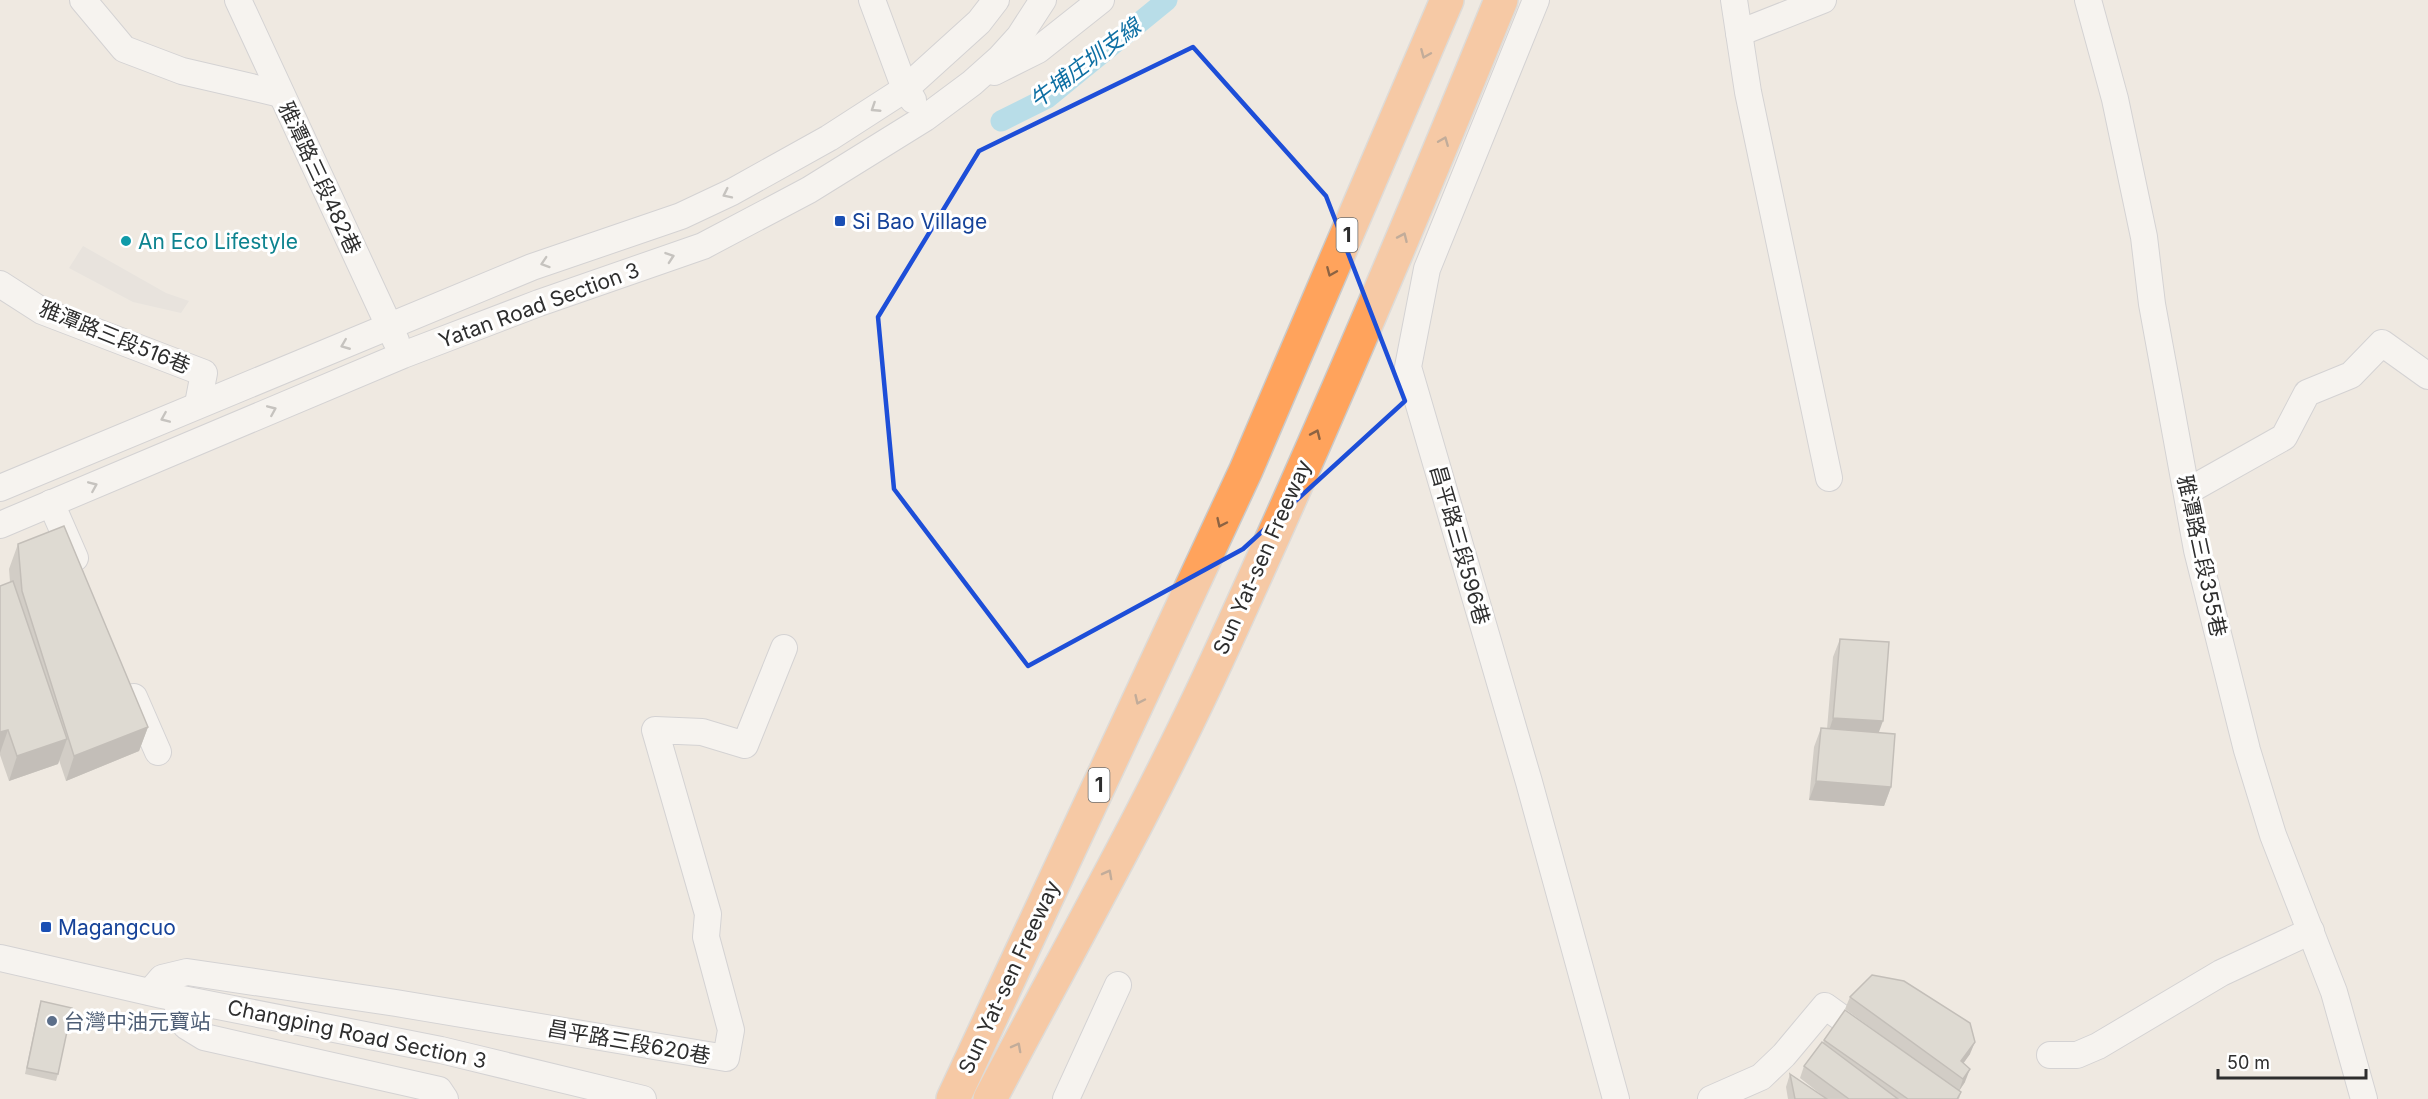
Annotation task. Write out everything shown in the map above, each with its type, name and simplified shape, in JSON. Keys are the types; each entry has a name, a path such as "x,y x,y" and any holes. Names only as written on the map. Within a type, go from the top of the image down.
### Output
{"highway":[{"name":"Sun Yat-sen Freeway","path":"952,1099 1246,470 1447,0"},
{"name":"Sun Yat-sen Freeway","path":"990,1099 1179,738 1216,661 1422,195 1501,0"}],"street":[{"path":"82,0 124,49 182,71 281,94"},
{"name":"雅潭路三段482巷","path":"238,0 403,355"},
{"path":"872,0 905,89 925,118"},
{"path":"905,89 954,41 980,0"},
{"name":"Yatan Road Section 3","path":"0,488 532,267 681,216 732,192 799,155 905,89 979,22 996,0"},
{"path":"972,83 1038,50 1101,0"},
{"name":"昌平路三段596巷","path":"1536,0 1427,269 1408,367 1529,782 1617,1099"},
{"path":"1734,0 1748,92 1829,478"},
{"path":"1739,33 1823,0"},
{"name":"雅潭路三段355巷","path":"2088,0 2115,99 2144,237 2152,304 2197,550 2247,750 2273,835 2334,992 2364,1099"},
{"name":"Yatan Road Section 3","path":"0,525 403,355 539,303 702,246 809,190 925,118 972,83 1019,37 1039,7"},
{"name":"雅潭路三段516巷","path":"0,284 42,311 204,373 198,404"},
{"path":"2188,491 2284,437 2307,393 2351,375 2382,343 2428,376"},
{"path":"51,503 82,575"},
{"name":"昌平路三段620巷","path":"162,994 162,978 187,972 396,1003 726,1059 732,1030 706,937 708,914 655,730 702,732 745,745 784,648"},
{"path":"126,679 158,752"},
{"path":"2050,1055 2077,1055 2098,1046 2221,973 2311,930"},
{"name":"Changping Road Section 3","path":"0,958 162,994 441,1050 585,1083 643,1099"},
{"path":"1066,1099 1118,985"},
{"path":"162,994 186,1026 204,1037 439,1090 445,1099"},
{"path":"1711,1099 1761,1077 1778,1075 1825,1006 1891,1053"}],"highlighted area":[{"path":"1193,47 1326,196 1405,401 1243,549 1028,666 894,489 878,317 979,151"}],"shaded area":[{"path":"83,246 166,293 189,301 181,313 133,302 69,268"}],"building":[{"path":"64,526 148,727 74,756 22,591 18,544"},
{"path":"13,581 67,739 17,756 8,730 0,732 0,586"},
{"path":"1840,639 1889,642 1883,721 1833,718"},
{"path":"1821,728 1895,734 1891,787 1816,781"},
{"path":"1872,975 1904,981 1970,1023 1975,1042 1961,1061 1970,1069 1963,1079 1850,997"},
{"path":"41,1001 72,1008 58,1074 27,1068"},
{"path":"1845,1010 1961,1092 1957,1099 1908,1099 1824,1040"},
{"path":"1822,1042 1898,1099 1849,1099 1804,1066"},
{"path":"1790,1074 1827,1099 1795,1099"}],"waterway":[{"name":"牛埔庄圳支線","path":"1001,121 1047,98 1167,0"}],"place":[{"name":"Si Bao Village","path":"840,221"},
{"name":"An Eco Lifestyle","path":"126,241"},
{"name":"Magangcuo","path":"46,927"},
{"name":"台灣中油元寶站","path":"52,1021"}]}
